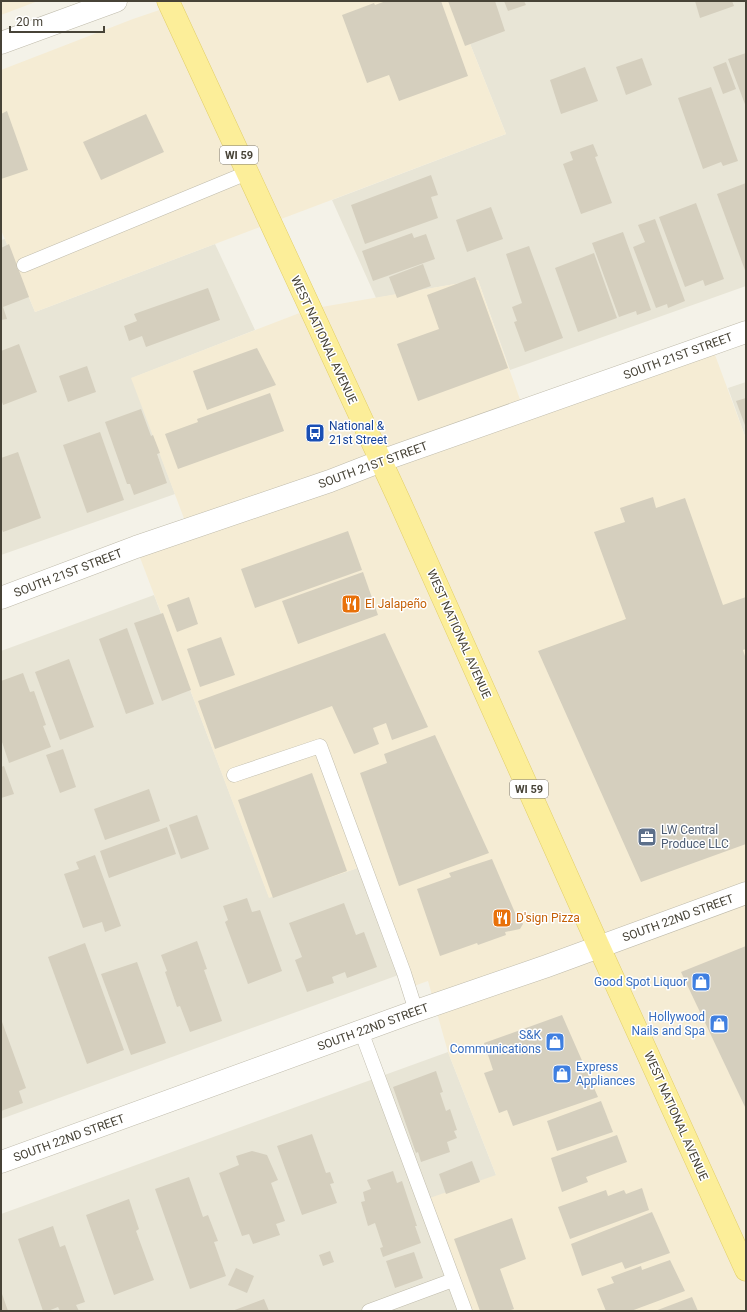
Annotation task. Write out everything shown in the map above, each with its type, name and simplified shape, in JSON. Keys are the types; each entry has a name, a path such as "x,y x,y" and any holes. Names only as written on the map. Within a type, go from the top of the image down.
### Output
{"main road":[{"name":"WEST NATIONAL AVENUE","path":"168,1 381,461 599,947 739,1237 746,1270"}],"street":[{"path":"1,42 116,1"},
{"name":"SOUTH 21ST STREET","path":"1,598 136,547 330,481 381,461 746,332"},
{"name":"SOUTH 22ND STREET","path":"1,1162 416,1011 746,894"}],"lane":[{"path":"24,265 247,173"},
{"path":"234,775 320,746 404,973 416,1011"},
{"path":"361,1031 465,1311"},
{"path":"369,1311 453,1280"}],"shaded area":[{"path":"1,1 38,1 1,15"},
{"path":"186,1 453,1 506,134 35,312 1,230 1,70 133,19"},
{"path":"453,1 746,1 746,286 510,370 478,280 376,298 332,200 506,134"},
{"path":"5,239 35,312 215,244 255,330 132,378 175,494 1,555 1,240"},
{"path":"478,280 524,411 711,344 746,439 746,1311 465,1311 424,1200 496,1175 448,1052 428,981 411,987 364,866 269,898 136,547 188,529 131,378 310,309"},
{"path":"746,382 746,439 728,388"},
{"path":"154,595 269,897 364,866 404,973 1,1119 1,651"},
{"path":"448,1052 496,1175 464,1311 1,1311 1,1214"}],"building":[{"path":"386,1 441,1 468,76 399,101 389,75 367,83 342,15 374,3 375,5"},
{"path":"448,1 495,1 505,31 465,46"},
{"path":"504,1 524,1 526,5 508,11"},
{"path":"695,1 732,1 734,6 700,18"},
{"path":"746,53 746,107 728,59"},
{"path":"642,58 652,85 626,95 616,67"},
{"path":"726,62 736,89 723,94 713,67"},
{"path":"585,67 598,101 561,114 550,80"},
{"path":"711,87 738,161 723,166 721,162 703,169 678,98"},
{"path":"7,111 28,170 1,179 1,114"},
{"path":"146,114 164,152 101,180 83,142"},
{"path":"593,144 598,156 595,157 612,203 581,214 563,164 573,160 570,152"},
{"path":"431,175 438,195 431,197 438,218 365,244 351,205"},
{"path":"746,183 746,273 717,194"},
{"path":"696,203 724,279 705,286 703,280 685,287 659,217"},
{"path":"491,207 503,239 467,252 456,220"},
{"path":"655,219 685,301 668,308 667,304 656,308 633,247 645,242 638,225"},
{"path":"623,232 651,310 637,315 636,311 619,317 592,243"},
{"path":"412,233 414,238 426,234 435,259 373,281 362,251"},
{"path":"9,244 29,297 3,307 7,319 1,320 1,248"},
{"path":"529,246 563,338 525,352 514,322 517,321 512,307 522,303 506,254"},
{"path":"594,253 617,318 578,332 555,268"},
{"path":"423,264 431,286 397,298 389,277"},
{"path":"475,277 508,368 418,401 397,344 439,329 427,295"},
{"path":"208,288 220,320 146,347 142,336 129,341 124,326 137,321 134,314"},
{"path":"19,344 37,392 3,405 1,399 1,351"},
{"path":"257,348 276,385 207,410 193,371"},
{"path":"87,366 96,392 68,402 59,376"},
{"path":"270,393 284,431 178,469 165,434 198,422 197,419"},
{"path":"746,398 746,428 736,401"},
{"path":"141,409 151,436 153,435 160,453 157,454 167,483 134,495 130,484 127,484 105,422"},
{"path":"100,432 124,500 87,513 63,445"},
{"path":"18,452 41,518 3,532 1,527 1,458"},
{"path":"653,497 656,508 685,498 723,605 746,597 746,649 743,650 746,659 746,844 641,882 538,651 626,619 594,532 625,522 620,508"},
{"path":"348,531 362,570 255,608 241,569"},
{"path":"363,572 378,615 298,644 282,601"},
{"path":"189,597 198,624 177,632 167,605"},
{"path":"163,613 191,690 162,701 134,623"},
{"path":"127,628 154,704 126,714 99,639"},
{"path":"385,633 428,727 392,740 386,723 373,728 379,744 354,754 332,706 215,749 198,701"},
{"path":"221,637 235,675 200,687 187,649"},
{"path":"69,659 94,727 60,740 35,672"},
{"path":"23,673 30,692 34,691 46,725 43,726 51,747 9,763 1,739 1,681"},
{"path":"435,735 489,853 399,886 360,773 387,763 384,754"},
{"path":"63,749 76,787 60,793 46,755"},
{"path":"4,766 14,794 1,798 1,767"},
{"path":"312,773 347,871 273,898 238,800"},
{"path":"149,789 160,821 105,840 94,809"},
{"path":"197,815 209,849 181,859 169,825"},
{"path":"167,827 176,854 109,878 100,851"},
{"path":"95,855 121,926 105,932 102,922 83,928 64,874 79,869 76,862"},
{"path":"492,859 516,915 520,917 523,924 520,929 505,932 506,935 440,956 417,889 451,877 449,873"},
{"path":"247,898 252,912 260,910 282,971 248,984 225,922 228,920 223,906"},
{"path":"344,903 356,935 364,932 377,967 347,978 345,972 332,977 334,983 307,992 295,960 302,957 289,923"},
{"path":"197,941 207,969 204,970 222,1021 190,1032 180,1006 177,1007 161,955"},
{"path":"85,943 124,1050 87,1064 48,957"},
{"path":"746,946 746,1109 681,972"},
{"path":"137,962 166,1043 131,1055 101,974"},
{"path":"562,1015 598,1097 513,1126 507,1110 499,1113 484,1073 493,1070 484,1043"},
{"path":"1,1019 26,1088 19,1091 23,1103 1,1111"},
{"path":"436,1071 443,1092 440,1093 446,1111 450,1109 457,1130 454,1131 457,1138 447,1142 450,1152 421,1162 418,1152 416,1153 393,1087"},
{"path":"601,1101 613,1132 557,1151 547,1121"},
{"path":"312,1134 326,1173 330,1172 334,1183 330,1184 337,1203 302,1215 277,1146"},
{"path":"617,1135 627,1162 586,1177 588,1182 562,1192 551,1158"},
{"path":"252,1151 267,1155 278,1180 271,1183 285,1221 276,1224 280,1235 253,1244 249,1234 242,1236 219,1173 239,1165 236,1156"},
{"path":"472,1161 480,1182 446,1194 439,1174"},
{"path":"393,1171 397,1183 402,1181 421,1243 383,1257 380,1248 383,1247 375,1223 368,1226 361,1202 365,1201 363,1192 371,1189 367,1180"},
{"path":"189,1177 203,1217 208,1215 218,1241 214,1242 226,1276 190,1289 155,1189"},
{"path":"642,1188 649,1210 570,1239 558,1207 606,1190 608,1196 624,1190 626,1194"},
{"path":"129,1199 139,1229 136,1231 154,1280 114,1295 86,1215"},
{"path":"652,1212 670,1253 625,1269 622,1262 582,1276 571,1244"},
{"path":"512,1218 526,1259 500,1269 514,1309 508,1311 480,1311 454,1239"},
{"path":"53,1226 60,1247 65,1245 85,1302 76,1305 79,1311 60,1311 58,1307 48,1311 43,1311 18,1239"},
{"path":"330,1251 334,1262 323,1266 319,1255"},
{"path":"414,1252 423,1278 395,1288 386,1261"},
{"path":"670,1260 685,1291 631,1311 606,1311 597,1289 614,1283 611,1277 641,1266 642,1270"},
{"path":"236,1268 254,1276 247,1293 228,1285"},
{"path":"1,1291 8,1311 1,1311"},
{"path":"692,1297 698,1311 655,1311"},
{"path":"264,1299 269,1311 232,1311"}],"place":[{"name":"National & 21st Street","path":"315,433"},
{"name":"El Jalapeño","path":"351,604"},
{"name":"LW Central Produce LLC","path":"647,837"},
{"name":"D'sign Pizza","path":"502,918"},
{"name":"Good Spot Liquor","path":"701,982"},
{"name":"Hollywood Nails and Spa","path":"719,1024"},
{"name":"S&K Communications","path":"555,1042"},
{"name":"Express Appliances","path":"562,1074"}]}
